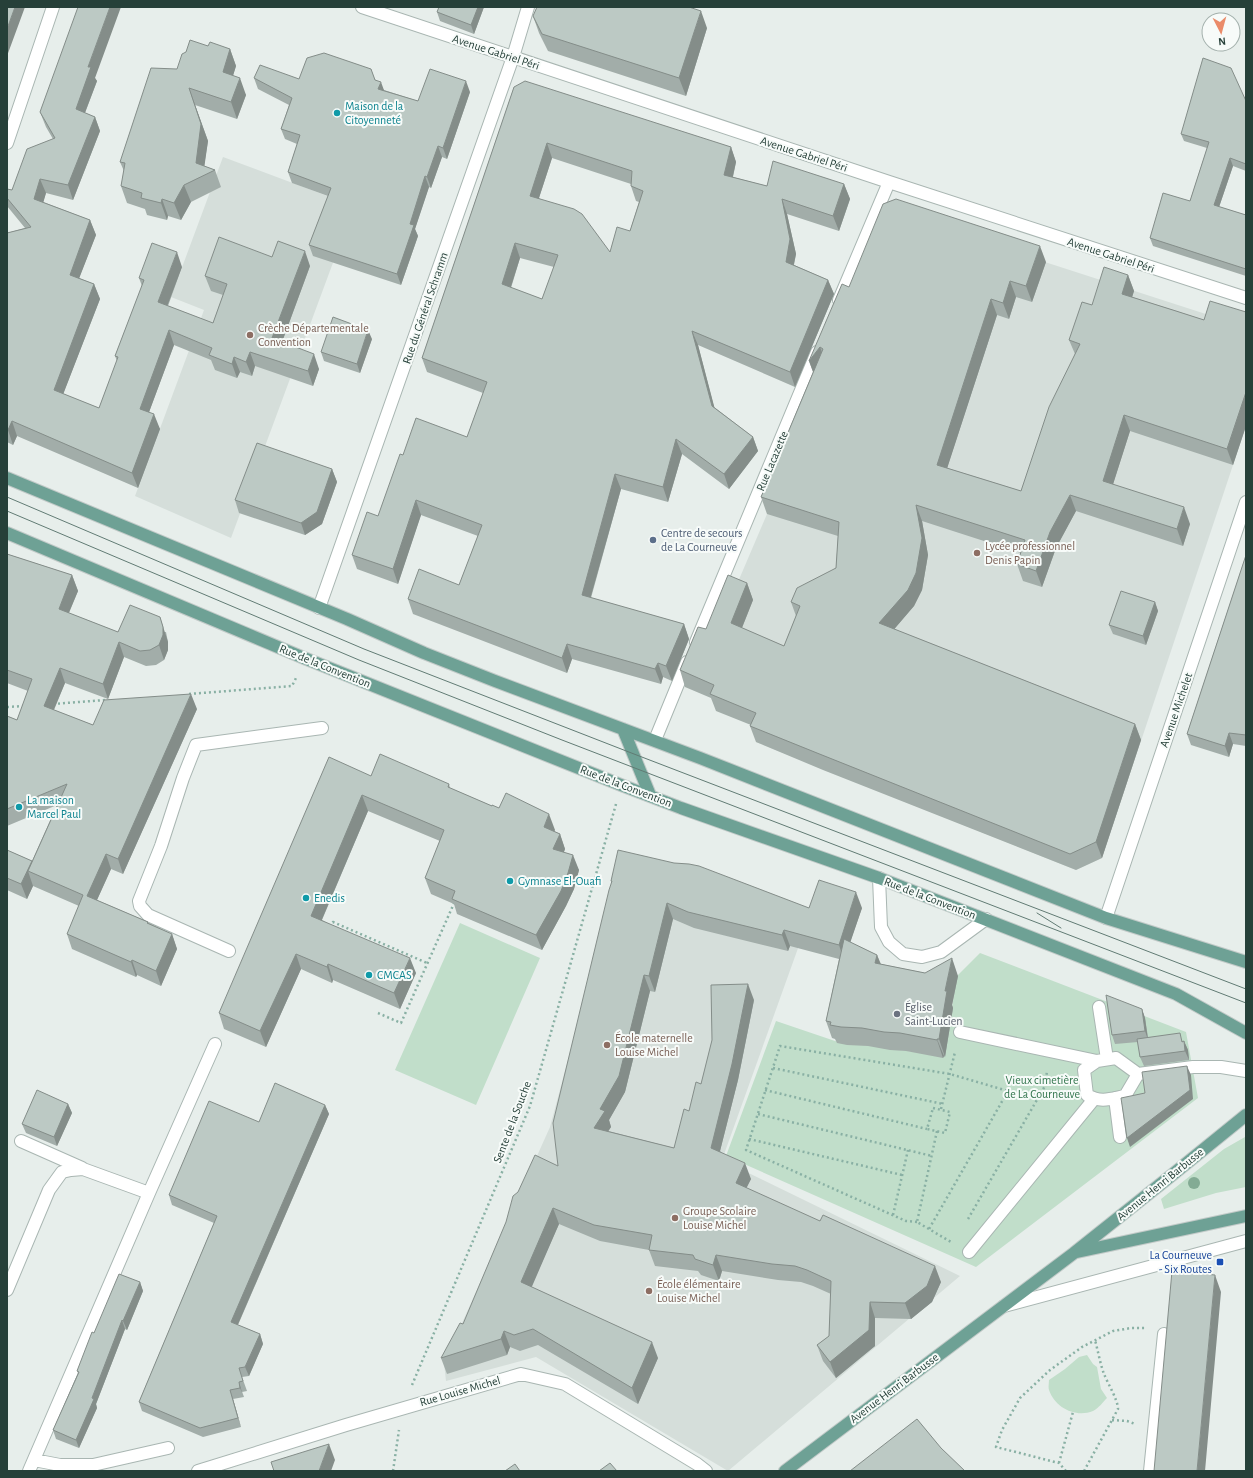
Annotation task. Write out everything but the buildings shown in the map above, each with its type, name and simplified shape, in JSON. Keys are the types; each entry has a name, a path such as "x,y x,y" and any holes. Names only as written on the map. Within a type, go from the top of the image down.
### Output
{"main road":[{"path":"7,478 424,653 655,740 1106,918 1246,962"},
{"name":"Rue de la Convention","path":"7,533 304,658 621,785 681,808 879,878 1176,994 1246,1033"},
{"path":"623,729 650,795"},
{"name":"Avenue Henri Barbusse","path":"785,1471 1074,1253 1246,1115"},
{"name":"Avenue Henri Barbusse","path":"1074,1253 1246,1216"}],"street":[{"path":"7,143 53,7"},
{"name":"Avenue Gabriel Péri","path":"362,7 889,182 1246,298"},
{"name":"Rue du Général Schramm","path":"319,608 513,57 528,7"},
{"path":"835,310 889,182"},
{"name":"Rue Lacazette","path":"655,740 823,340"},
{"name":"Avenue Michelet","path":"1106,918 1246,502"},
{"path":"229,951 148,915 140,906 139,901 161,846 183,778 196,745 322,728"},
{"path":"879,878 880,927 889,942 903,954 922,957 941,952 986,919"},
{"path":"1099,1007 1102,1060"},
{"path":"960,1032 1050,1051 1102,1060 1116,1058 1138,1074 1193,1067 1221,1067 1246,1071"},
{"path":"168,1448 93,1465 32,1465 215,1044"},
{"path":"1102,1060 1084,1070 1087,1095 1094,1099 1102,1101 1125,1096 1138,1074"},
{"path":"1115,1098 1120,1137"},
{"path":"969,1252 1094,1099"},
{"path":"21,1142 83,1169 149,1193"},
{"path":"7,1290 49,1190 62,1172 83,1169"},
{"name":"Avenue Henri Barbusse","path":"1004,1306 1246,1241"},
{"path":"1150,1471 1164,1334"},
{"name":"Rue Louise Michel","path":"198,1471 521,1374 565,1384 697,1464 706,1471"}],"path":[{"path":"181,694 292,686 297,675"},
{"path":"47,704 110,700"},
{"path":"7,707 31,705"},
{"name":"Sente de la Souche","path":"394,1471 402,1409 530,1106 621,785"},
{"path":"378,1013 401,1023 456,899"},
{"path":"330,929 333,922 427,963"},
{"path":"941,1109 960,1032"},
{"path":"929,1229 1008,1090 950,1074 780,1046 746,1150 906,1221 918,1222 929,1229 969,1252"},
{"path":"966,1223 1045,1086 1050,1051"},
{"path":"773,1068 943,1104"},
{"path":"765,1090 927,1129 945,1133 950,1112 932,1108 927,1129"},
{"path":"758,1114 932,1156"},
{"path":"918,1222 937,1131"},
{"path":"749,1139 902,1175"},
{"path":"893,1215 908,1150"},
{"path":"1066,1471 1059,1463 996,1447 1002,1430 1020,1398 1050,1370 1082,1347 1113,1331 1131,1328 1154,1329 1164,1334"},
{"path":"1084,1471 1118,1409 1118,1403 1104,1373 1095,1340"},
{"path":"1059,1463 1073,1412"}],"shaded area":[{"name":"Crèche Départementale Convention","path":"223,157 354,206 231,538 135,496 204,310 171,297"},
{"name":"Lycée professionnel Denis Papin","path":"1017,253 1246,327 1246,426 1102,858 1076,870 756,742 790,662 717,631 767,514"},
{"name":"Groupe Scolaire Louise Michel","path":"622,857 811,912 722,1160 960,1276 728,1471 536,1357 446,1381 444,1363 550,1127"}],"green space":[{"path":"460,923 540,958 476,1105 395,1070"},
{"name":"Vieux cimetière de La Courneuve","path":"980,953 1186,1032 1198,1098 976,1267 726,1156 776,1021 835,1041 944,1056 957,976"},
{"path":"1245,1137 1246,1187 1216,1193 1164,1209 1161,1199 1224,1149"},
{"path":"1087,1355 1097,1367 1101,1389 1107,1398 1093,1411 1086,1413 1073,1412 1067,1410 1056,1402 1049,1390 1049,1380 1079,1357"}],"tram line":[{"path":"7,497 364,649 1246,989"},
{"path":"7,511 359,660 562,740 1246,1003"},
{"path":"1037,913 1061,928"}],"place":[{"name":"Maison de la Citoyenneté","path":"337,113"},
{"name":"Crèche Départementale Convention","path":"250,335"},
{"name":"Centre de secours de La Courneuve","path":"653,540"},
{"name":"Lycée professionnel Denis Papin","path":"977,553"},
{"name":"La maison Marcel Paul","path":"19,807"},
{"name":"Gymnase El-Ouafi","path":"510,881"},
{"name":"Enedis","path":"306,898"},
{"name":"CMCAS","path":"369,975"},
{"name":"Église Saint-Lucien","path":"897,1014"},
{"name":"École maternelle Louise Michel","path":"607,1045"},
{"name":"Groupe Scolaire Louise Michel","path":"675,1218"},
{"name":"La Courneuve - Six Routes","path":"1220,1262"},
{"name":"École élémentaire Louise Michel","path":"649,1291"}]}
